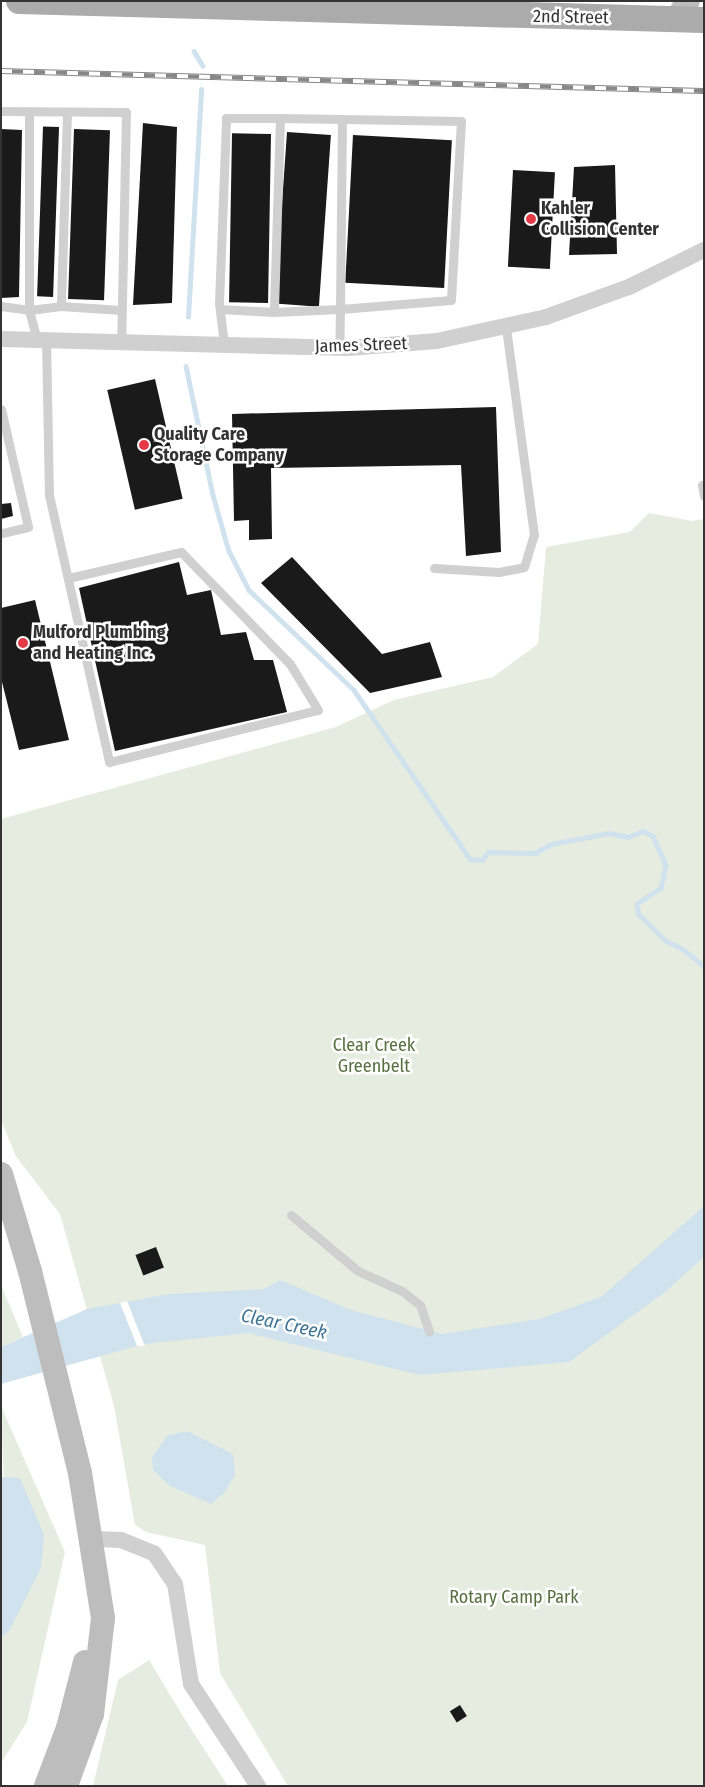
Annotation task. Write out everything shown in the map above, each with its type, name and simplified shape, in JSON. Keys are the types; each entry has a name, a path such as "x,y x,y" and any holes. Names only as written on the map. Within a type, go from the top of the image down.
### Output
{"main road":[{"name":"2nd Street","path":"19,1 560,9 679,7 704,20"}],"street":[{"name":"James Street","path":"1,339 339,348 437,341 506,327 629,287 704,250"},
{"path":"1,1174 30,1271 93,1538 103,1618 92,1714 66,1786"},
{"path":"46,1786 68,1728 84,1666 93,1538"},
{"path":"93,1538 121,1540 154,1553 174,1584 191,1684 258,1786"}],"lane":[{"path":"1,111 126,112 121,342"},
{"path":"29,111 29,310 42,340 49,495 108,762 318,710 290,664 181,552 68,578"},
{"path":"61,306 67,112"},
{"path":"220,309 274,312 451,300 461,121 226,118 220,309 224,344"},
{"path":"274,312 280,118"},
{"path":"339,348 342,119"},
{"path":"1,306 29,310 61,306 121,310"},
{"path":"434,568 499,572 524,567 534,535 506,327"},
{"path":"1,409 28,527 1,533"},
{"path":"702,485 704,496"},
{"path":"291,1215 358,1271 402,1291 420,1305 429,1331"}],"green space":[{"name":"Clear Creek Greenbelt","path":"649,513 692,521 704,519 704,1786 288,1786 220,1673 205,1545 146,1532 135,1525 114,1406 60,1214 16,1156 1,1120 1,819 336,727 394,700 493,677 538,644 546,547 630,532"},
{"path":"1,1285 23,1337 1,1347"},
{"path":"1,1406 65,1552 27,1722 1,1763 1,1638 9,1631"},
{"path":"149,1660 228,1786 93,1786 118,1680"}],"water":[{"name":"Clear Creek","path":"704,1206 704,1257 665,1292 569,1362 420,1375 248,1333 144,1344 1,1384 1,1347 87,1309 169,1294 264,1289 280,1280 351,1310 442,1334 539,1319 601,1297"},
{"path":"187,1431 233,1454 235,1475 225,1492 211,1504 170,1486 153,1470 152,1457 167,1436"},
{"path":"1,1477 20,1478 44,1535 41,1568 9,1631 1,1638"}],"pier":[{"path":"127,1301 145,1346 137,1346 120,1303"}],"building":[{"path":"143,123 177,127 172,303 133,305"},
{"path":"43,126 59,127 53,297 37,296"},
{"path":"1,129 22,130 19,297 1,298"},
{"path":"74,129 110,130 104,300 68,299"},
{"path":"287,132 331,135 319,307 275,304"},
{"path":"232,133 271,134 268,303 229,302"},
{"path":"353,135 452,140 444,288 345,283"},
{"path":"615,165 617,254 569,255 574,167"},
{"name":"Kahler Collision Center","path":"513,170 555,172 550,269 508,267"},
{"name":"Quality Care Storage Company","path":"155,379 183,499 135,510 107,390"},
{"path":"496,407 501,552 466,556 461,465 271,468 272,539 249,540 249,520 234,521 232,414"},
{"path":"11,503 13,516 1,519 1,504"},
{"path":"292,557 382,654 430,642 442,677 370,693 261,583"},
{"path":"179,562 187,595 211,590 221,635 246,632 254,660 273,660 287,712 115,751 79,588"},
{"name":"Mulford Plumbing and Heating Inc.","path":"35,600 69,740 19,750 1,678 1,608"},
{"path":"156,1247 164,1268 143,1275 135,1255"},
{"path":"460,1705 467,1716 457,1722 450,1711"}],"waterway":[{"path":"194,51 203,66"},
{"path":"188,317 201,89"},
{"path":"186,366 213,495 229,551 249,590 354,690 470,859 482,860 488,852 535,853 551,844 609,833 628,837 643,831 653,836 666,865 661,888 637,904 639,914 665,940 683,949 704,966"}],"railway":[{"path":"1,71 704,91"}],"place":[{"name":"Kahler Collision Center","path":"531,219"},
{"name":"Quality Care Storage Company","path":"144,445"},
{"name":"Mulford Plumbing and Heating Inc.","path":"23,643"}],"park label":[{"name":"Rotary Camp Park","path":"514,1597"}]}
